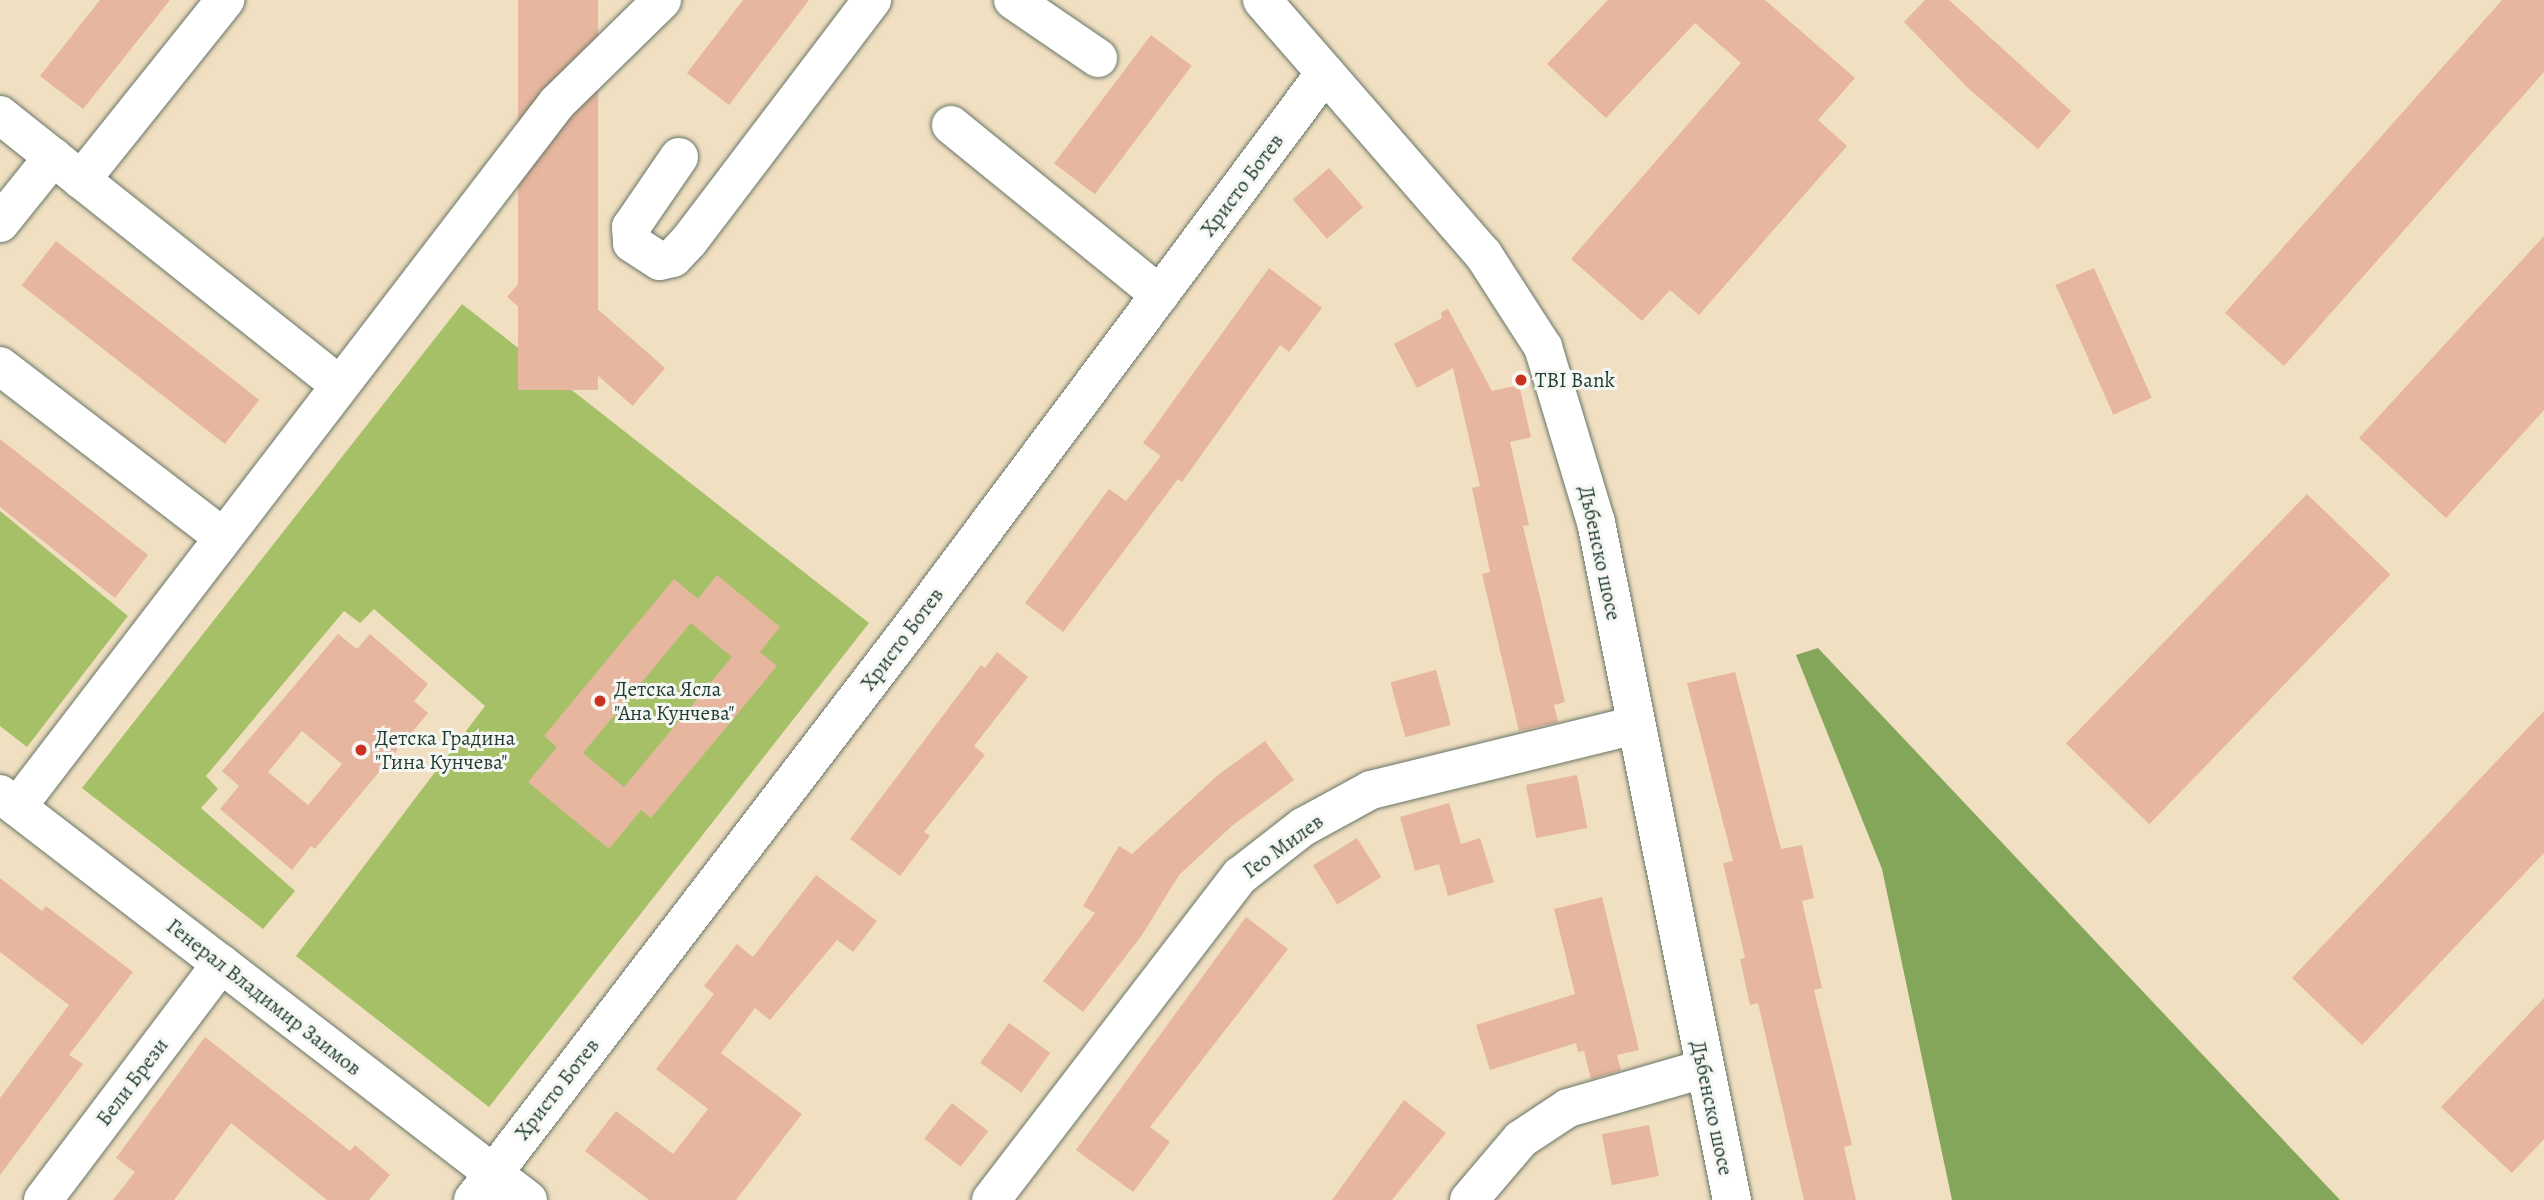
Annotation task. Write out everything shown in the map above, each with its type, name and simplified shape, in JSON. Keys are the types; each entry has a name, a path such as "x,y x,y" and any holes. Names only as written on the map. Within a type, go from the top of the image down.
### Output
{"street":[{"path":"0,223 67,169 225,0"},
{"path":"9,801 223,537 557,103 662,0"},
{"path":"679,157 631,227 632,243 660,261 673,258 689,241 872,0"},
{"path":"1013,0 1098,58"},
{"name":"Дъбенско шосе","path":"1262,0 1483,254 1543,347 1596,523 1703,1069 1732,1200"},
{"name":"Христо Ботев","path":"482,1186 911,629 1325,73"},
{"path":"0,115 340,385"},
{"path":"951,125 1160,295"},
{"path":"0,366 223,537"},
{"name":"Гео Милев","path":"991,1200 1240,876 1303,827 1371,790 1635,724"},
{"name":"Генерал Владимир Заимов","path":"9,801 221,964 482,1186 528,1200"},
{"name":"Бели Брези","path":"43,1200 221,964"},
{"path":"1469,1200 1521,1139 1568,1108 1703,1069"}],"green space":[{"path":"462,304 869,623 489,1107 296,956 485,706 374,609 360,623 344,611 206,776 218,789 201,808 295,891 263,929 82,788"},
{"path":"0,511 128,616 27,747 0,726"},
{"path":"1818,648 2340,1200 1952,1200 1882,869 1796,655"}],"building":[{"path":"100,0 170,0 83,109 40,76"},
{"path":"518,0 598,0 598,390 518,390"},
{"path":"743,0 809,0 729,105 687,73"},
{"path":"1608,0 1765,0 1855,78 1818,120 1847,146 1699,315 1670,290 1642,321 1571,259 1741,63 1695,23 1606,118 1547,64"},
{"path":"1925,0 1949,0 2071,111 2038,149 1968,88 1904,22"},
{"path":"2502,0 2544,0 2544,72 2284,366 2225,313"},
{"path":"1151,35 1192,66 1095,194 1054,164"},
{"path":"1329,168 1363,207 1327,239 1293,199"},
{"path":"2544,236 2544,410 2446,518 2359,438"},
{"path":"56,241 259,400 225,444 22,285"},
{"path":"540,259 665,368 632,406 507,297"},
{"path":"1269,268 1322,308 1289,352 1280,345 1182,482 1178,479 1063,632 1025,603 1109,489 1126,501 1161,456 1143,443"},
{"path":"2094,268 2152,398 2113,415 2056,285"},
{"path":"1448,309 1492,391 1519,385 1531,437 1510,442 1529,525 1523,526 1565,702 1554,705 1558,722 1519,731 1482,574 1490,572 1472,488 1480,486 1453,368 1417,388 1394,344 1442,318 1441,312"},
{"path":"0,439 148,555 115,598 0,507"},
{"path":"2307,494 2390,575 2149,824 2066,744"},
{"name":"Детска Ясла \"Ана Кунчева\"","path":"717,575 780,627 760,652 777,666 651,818 641,810 609,849 528,782 557,747 544,736 674,579 698,599","holes":["691,623 732,657 624,787 583,753"]},
{"name":"Детска Градина \"Гина Кунчева\"","path":"338,634 357,649 370,634 428,684 414,701 428,713 315,849 311,846 292,870 220,809 239,786 222,771","holes":["302,731 342,764 308,805 268,772"]},
{"path":"997,652 1028,677 974,746 985,755 924,832 930,836 900,876 850,839 981,665 985,668"},
{"path":"1436,670 1451,725 1405,737 1391,682"},
{"path":"1735,672 1781,849 1802,845 1814,898 1802,901 1822,988 1814,990 1852,1145 1844,1147 1856,1200 1804,1200 1758,1003 1750,1005 1740,959 1745,958 1723,863 1733,861 1687,683"},
{"path":"2544,711 2544,853 2362,1045 2292,978"},
{"path":"1265,741 1294,780 1233,825 1179,875 1142,935 1083,1012 1043,981 1095,913 1083,906 1119,846 1132,854 1218,775"},
{"path":"1577,775 1587,828 1536,838 1526,785"},
{"path":"1449,803 1461,844 1480,838 1494,882 1448,896 1439,864 1415,871 1400,817"},
{"path":"1357,838 1381,877 1337,905 1313,866"},
{"path":"816,875 877,921 853,952 837,940 770,1020 755,1008 721,1053 802,1114 736,1200 649,1200 585,1151 616,1111 673,1154 708,1109 656,1069 714,994 704,986 737,944 753,957"},
{"path":"0,878 42,911 46,906 133,972 69,1055 83,1064 0,1175 0,1098 69,1005 0,952"},
{"path":"1602,897 1639,1050 1617,1055 1621,1070 1591,1079 1584,1051 1578,1052 1576,1043 1490,1070 1476,1025 1575,994 1554,909"},
{"path":"1246,917 1288,949 1150,1127 1170,1142 1133,1192 1076,1150"},
{"path":"2544,998 2544,1139 2512,1173 2441,1107"},
{"path":"1009,1023 1050,1053 1021,1093 980,1063"},
{"path":"205,1037 350,1151 355,1145 390,1175 369,1200 327,1200 231,1123 174,1200 113,1200 135,1172 116,1158"},
{"path":"1404,1100 1446,1133 1392,1200 1332,1200"},
{"path":"952,1103 988,1131 961,1167 924,1138"},
{"path":"1649,1125 1659,1176 1612,1185 1602,1134"}],"place":[{"name":"TBI Bank","path":"1521,380"},
{"name":"Детска Ясла \"Ана Кунчева\"","path":"600,701"},
{"name":"Детска Градина \"Гина Кунчева\"","path":"361,750"}]}
